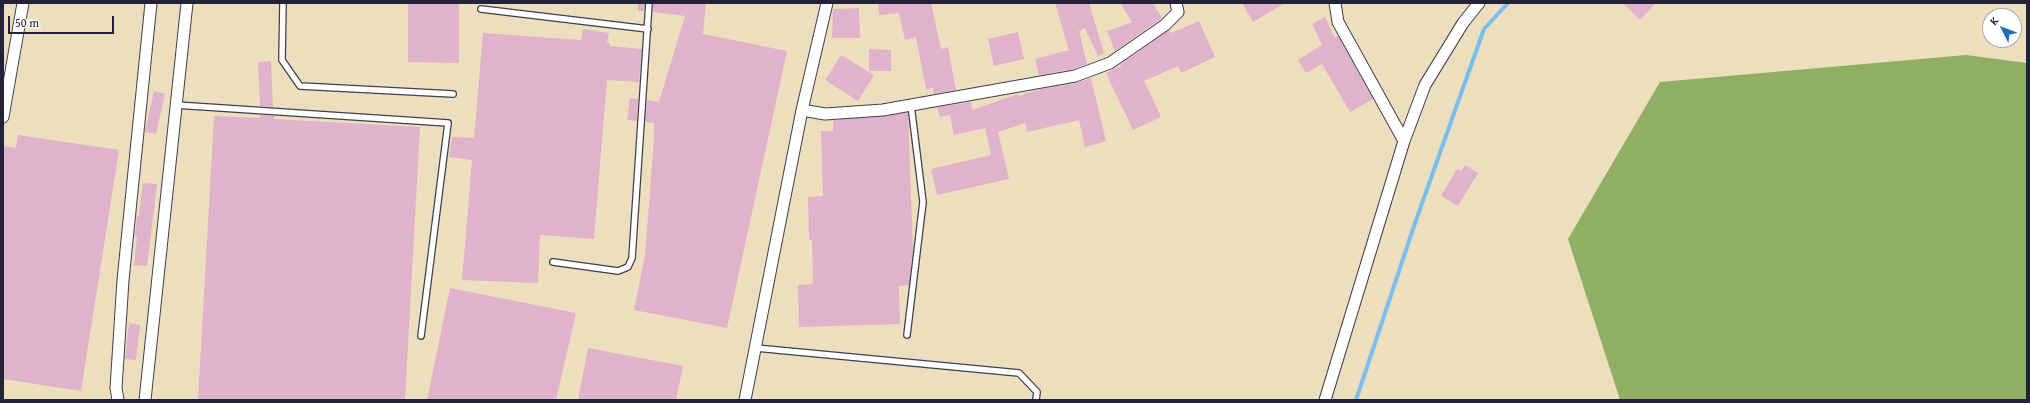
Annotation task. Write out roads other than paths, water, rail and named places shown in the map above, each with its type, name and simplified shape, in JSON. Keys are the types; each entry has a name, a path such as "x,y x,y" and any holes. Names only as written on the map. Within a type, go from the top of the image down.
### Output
{"street":[{"path":"3,117 23,3"},
{"path":"118,400 116,388 123,280 151,3"},
{"path":"145,400 187,3"},
{"path":"746,400 802,110 826,3"},
{"path":"802,110 825,114 883,110 1075,76 1110,63 1165,25 1178,12 1176,3"},
{"path":"1335,3 1338,22 1404,141"},
{"path":"1324,400 1404,141 1424,85 1463,23 1479,3"}],"lane":[{"path":"283,3 282,60 300,86 453,94"},
{"path":"553,262 618,271 628,267 632,258 649,3"},
{"path":"481,9 648,29"},
{"path":"176,105 448,123 421,336"},
{"path":"907,335 922,202 912,105"},
{"path":"756,348 1019,373 1037,392 1036,400"}],"waterway":[{"path":"1356,400 1415,223 1484,29 1508,3"}]}
